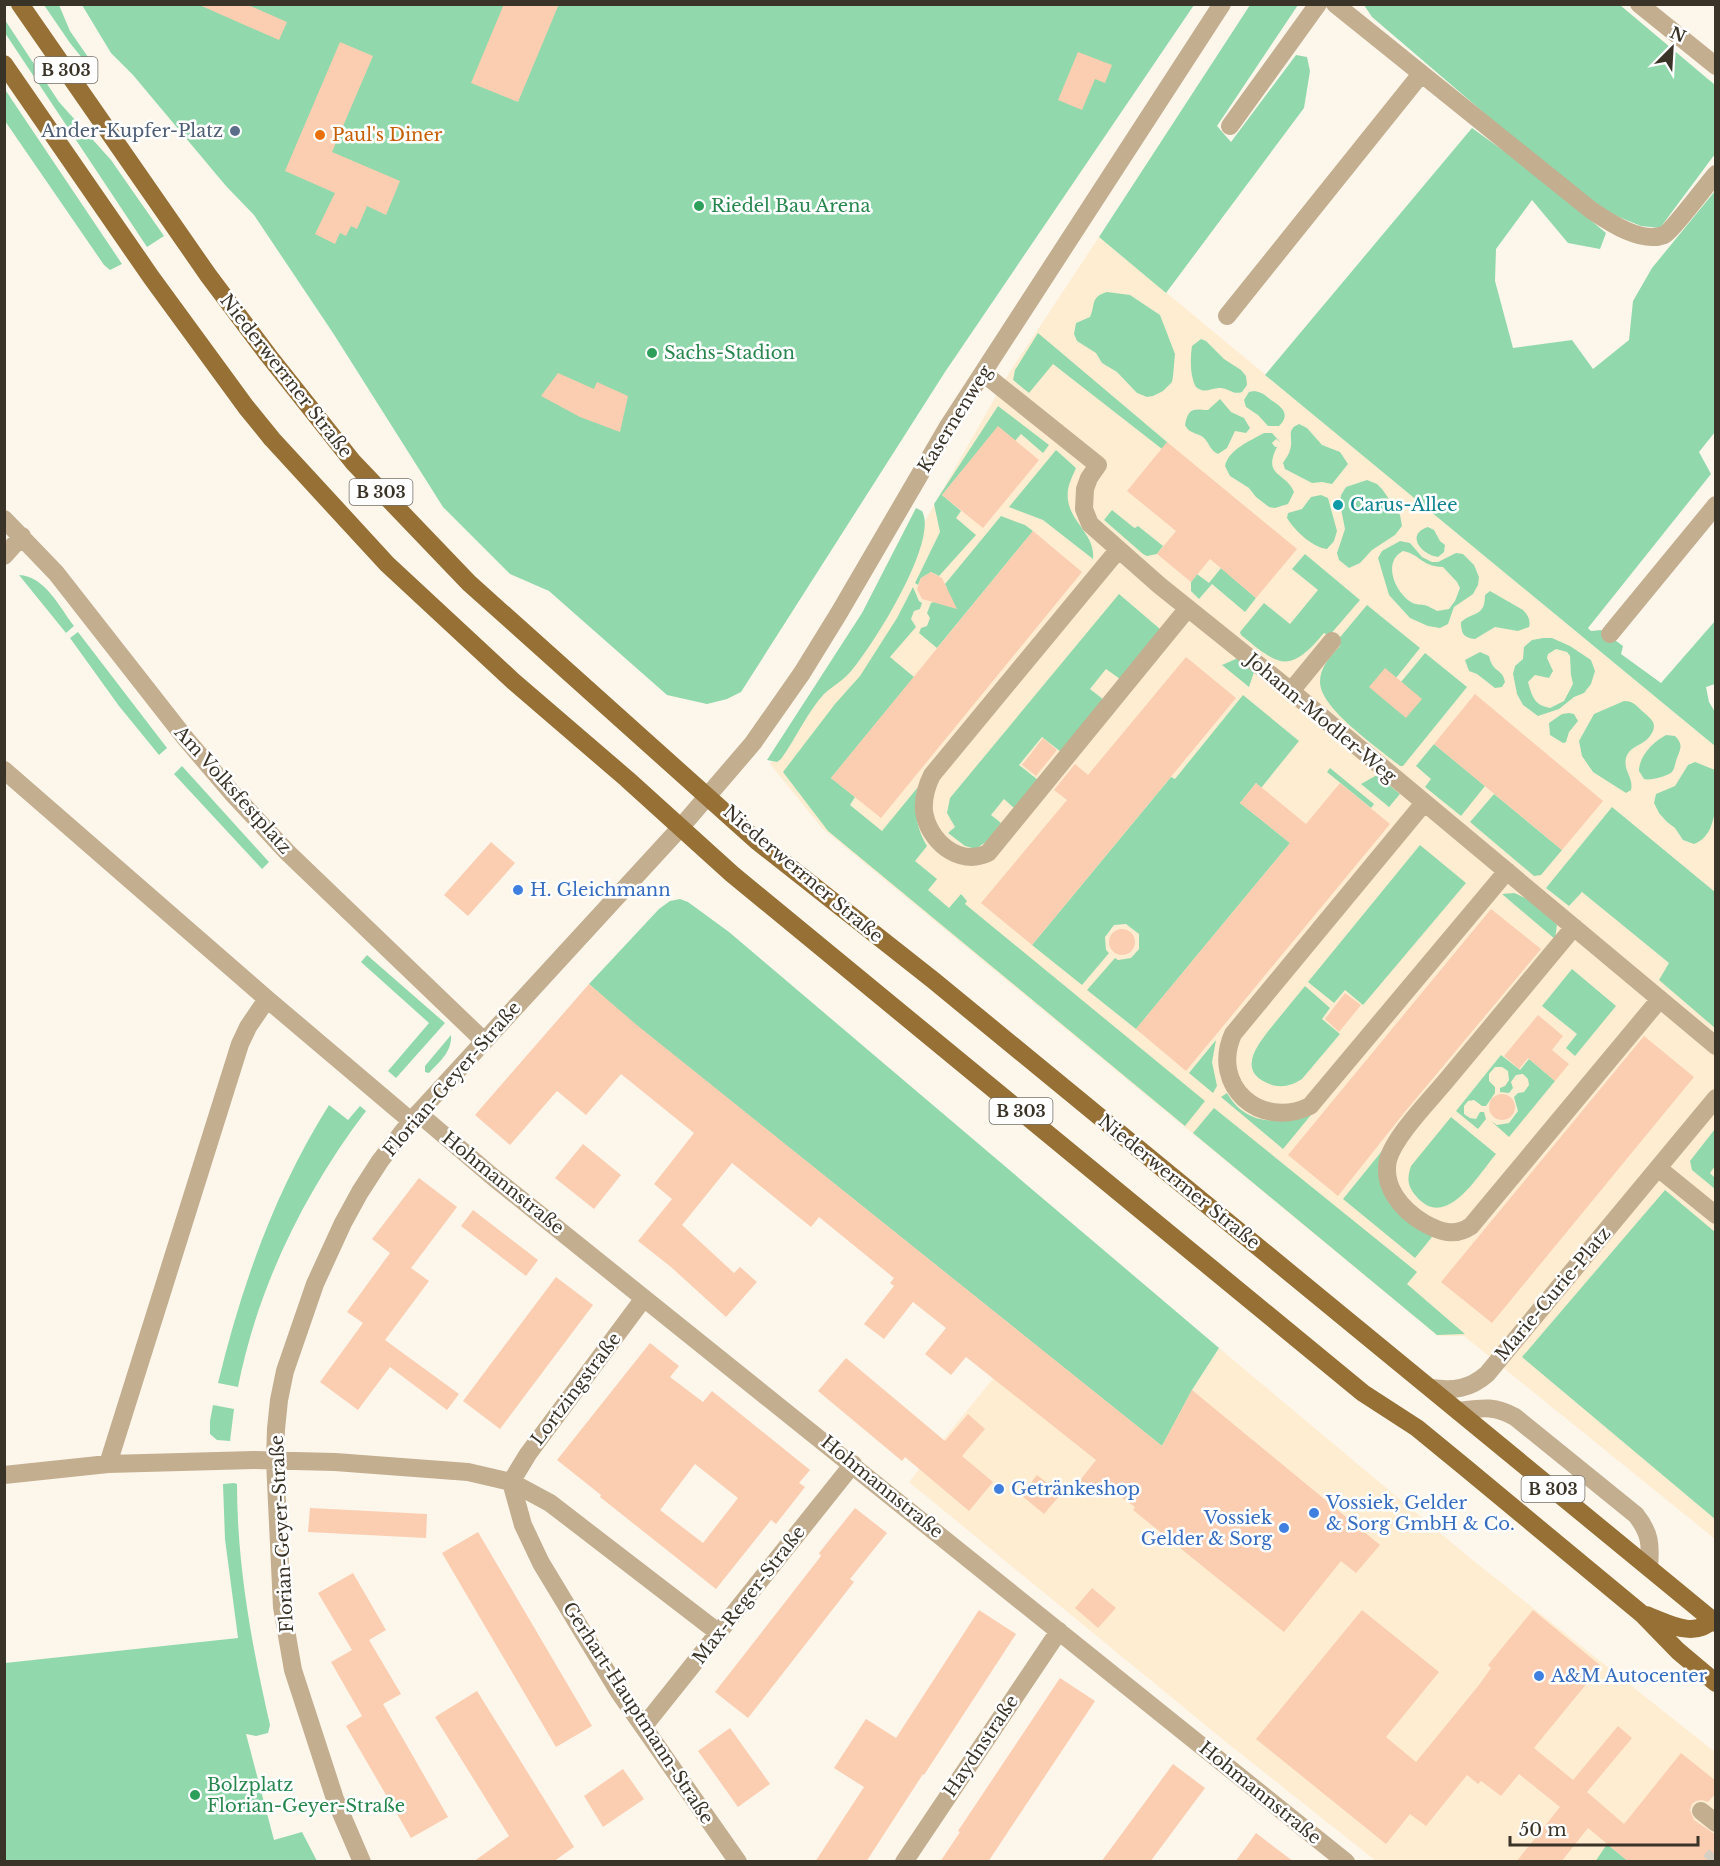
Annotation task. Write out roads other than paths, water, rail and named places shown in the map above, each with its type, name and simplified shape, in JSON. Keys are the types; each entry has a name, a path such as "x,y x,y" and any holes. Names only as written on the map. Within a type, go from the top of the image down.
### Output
{"main road":[{"name":"Niederwerrner Straße","path":"20,4 208,275 353,462 469,583 765,847 942,987 1715,1620 1706,1627 1689,1630 1642,1614"},
{"name":"Niederwerrner Straße","path":"4,64 193,337 272,440 387,564 450,624 732,874 1363,1393 1417,1428 1642,1614 1678,1651 1716,1683"}],"street":[{"name":"Kasernenweg","path":"681,827 753,743 802,673 947,428 1222,4"},
{"path":"1230,126 1318,4"},
{"path":"1335,4 1582,203 1619,228 1652,238 1666,234 1716,174"},
{"path":"1639,4 1716,66"},
{"path":"1227,316 1421,74"},
{"name":"Johann-Modler-Weg","path":"983,373 1098,465 1085,489 1084,509 1090,524 1716,1046"},
{"path":"1610,634 1716,505"},
{"name":"Am Volksfestplatz","path":"4,519 56,573 186,739 232,793 287,852 484,1041"},
{"path":"4,556 22,536"},
{"path":"1118,549 932,775 924,795 924,811 935,839 947,849 971,859 988,853 1188,608"},
{"path":"1290,691 1332,641"},
{"name":"Hohmannstraße","path":"8,781 267,999 853,1464 1346,1862"},
{"path":"1424,803 1233,1034 1228,1046 1227,1068 1236,1089 1248,1102 1265,1111 1284,1114 1298,1112 1310,1106 1508,871"},
{"name":"Florian-Geyer-Straße","path":"362,1862 335,1799 293,1670 282,1606 275,1461 279,1400 285,1371 315,1284 343,1223 380,1161 415,1117 681,827"},
{"path":"1574,927 1391,1151 1387,1168 1391,1191 1400,1205 1415,1218 1432,1227 1452,1233 1458,1233 1471,1226 1660,999"},
{"path":"108,1464 240,1044 248,1027 267,999"},
{"name":"Marie-Curie-Platz","path":"1431,1388 1464,1389 1487,1374 1716,1098"},
{"path":"1658,1168 1716,1215"},
{"name":"Lortzingstraße","path":"512,1482 528,1454 644,1298"},
{"path":"1458,1411 1489,1407 1515,1417 1627,1508 1646,1528 1649,1540 1648,1567"},
{"path":"4,1475 108,1464 275,1461 335,1462 468,1472 512,1482 550,1503 719,1633"},
{"name":"Max-Reger-Straße","path":"644,1726 853,1464"},
{"name":"Gerhart-Hauptmann-Straße","path":"512,1482 523,1525 541,1563 619,1692 738,1862"},
{"name":"Haydnstraße","path":"904,1862 1059,1631"},
{"path":"1701,1811 1716,1823"}],"tunnel":[{"path":"1710,1862 1716,1855"}],"place":[{"name":"Ander-Kupfer-Platz","path":"235,131"},
{"name":"Paul's Diner","path":"320,135"},
{"name":"Riedel Bau Arena","path":"699,206"},
{"name":"Sachs-Stadion","path":"652,353"},
{"name":"Carus-Allee","path":"1338,505"},
{"name":"H. Gleichmann","path":"518,890"},
{"name":"Getränkeshop","path":"999,1489"},
{"name":"Vossiek, Gelder & Sorg GmbH & Co.","path":"1314,1513"},
{"name":"Vossiek Gelder & Sorg","path":"1284,1528"},
{"name":"A&M Autocenter","path":"1539,1676"},
{"name":"Bolzplatz Florian-Geyer-Straße","path":"195,1795"}]}
